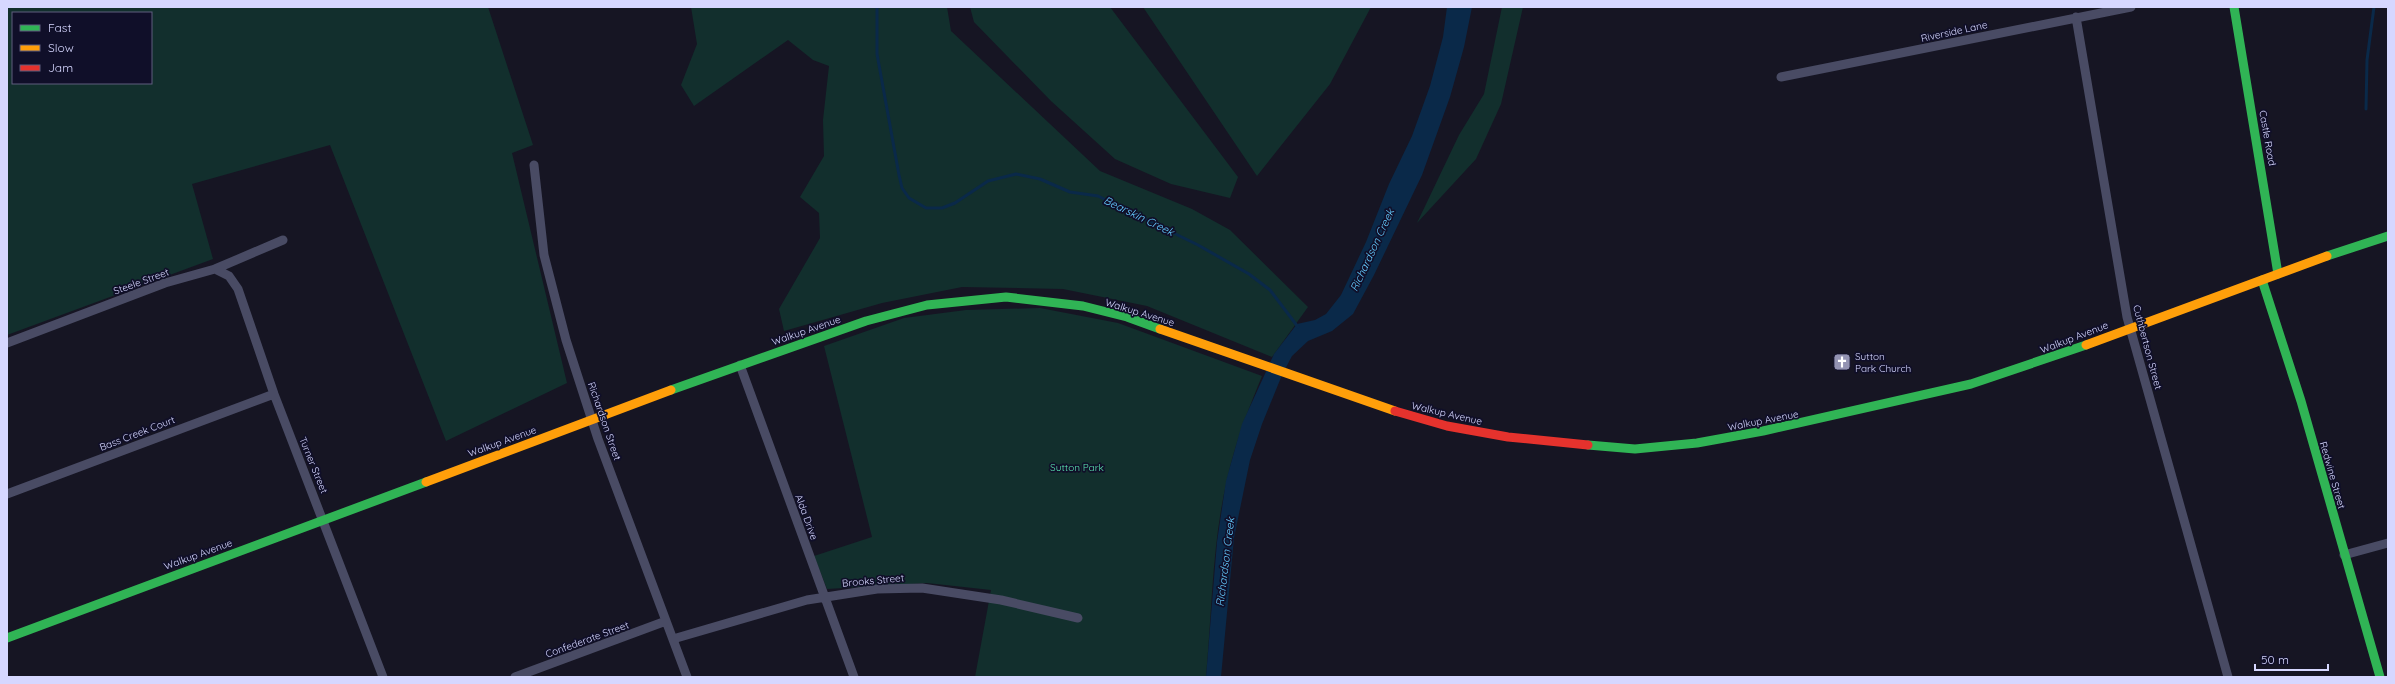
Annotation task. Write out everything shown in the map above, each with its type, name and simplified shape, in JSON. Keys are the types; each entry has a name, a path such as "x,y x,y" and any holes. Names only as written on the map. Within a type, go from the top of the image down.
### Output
{"street":[{"name":"Riverside Lane","path":"1781,77 2131,7"},
{"name":"Castle Road","path":"2234,7 2278,274"},
{"name":"Cuthbertson Street","path":"2076,17 2130,327 2228,677"},
{"name":"Richardson Street","path":"534,165 544,255 566,340 593,419 687,677"},
{"path":"2278,274 2388,236"},
{"name":"Steele Street","path":"7,343 165,284 215,269 283,240"},
{"name":"Turner Street","path":"215,269 229,276 238,288 274,394 384,677"},
{"name":"Walkup Avenue","path":"7,638 740,364 866,321 927,305 1006,297 1084,306 1127,316 1372,404 1447,426 1522,439 1635,449 1697,443 1923,397 2007,373 2278,274"},
{"name":"Redwine Street","path":"2262,280 2301,401 2380,677"},
{"name":"Alda Drive","path":"740,364 854,677"},
{"name":"Bass Creek Court","path":"7,494 274,394"},
{"path":"2344,555 2388,543"},
{"name":"Brooks Street","path":"673,640 824,596 877,589 922,588 1001,600 1078,618"},
{"name":"Confederate Street","path":"515,677 666,621"}],"green space":[{"path":"7,7 488,7 533,145 512,153 567,383 446,441 330,145 192,184 213,259 7,335"},
{"path":"691,7 947,7 951,31 1100,171 1192,209 1230,230 1308,307 1272,357 1147,306 1063,289 962,287 882,303 784,331 779,309 820,238 819,213 800,197 824,156 823,120 829,66 813,60 788,40 694,106 681,85 697,44"},
{"path":"970,7 1110,7 1238,177 1230,198 1171,184 1115,159 1051,101 974,22"},
{"path":"1143,7 1371,7 1330,84 1257,176"},
{"path":"1502,7 1523,7 1501,104 1476,159 1417,223 1459,135 1484,94"},
{"name":"Sutton Park","path":"1040,308 1118,323 1262,376 1238,440 1230,466 1222,504 1215,553 1206,677 975,677 991,590 927,583 827,589 814,556 872,537 824,346 904,318 966,310"}],"water":[{"name":"Richardson Creek","path":"1447,7 1472,7 1464,47 1450,97 1422,175 1374,275 1353,314 1332,331 1308,341 1292,356 1282,375 1262,424 1250,460 1234,538 1221,677 1206,677 1217,542 1226,481 1242,424 1274,354 1297,324 1315,320 1326,314 1341,295 1366,242 1389,184 1412,136 1430,86 1443,37"}],"waterway":[{"name":"Bearskin Creek","path":"877,7 877,54 899,175 902,188 909,198 926,208 942,208 955,203 988,181 1016,174 1040,179 1070,192 1098,196 1198,245 1249,274 1270,290 1298,327"},
{"path":"2366,109 2367,60 2374,7"}],"traffic: fast":[{"path":"2234,7 2278,274"},
{"path":"2327,256 2388,236"},
{"path":"2262,280 2301,401 2380,677"},
{"path":"671,390 866,321 927,305 1006,297 1083,306 1127,317 1160,329"},
{"path":"1588,445 1635,449 1697,443 1763,431 1971,384 2086,345"},
{"path":"7,638 426,482"}],"traffic: slow":[{"path":"2086,345 2327,256"},
{"path":"1160,329 1395,411"},
{"path":"426,482 671,390"}],"traffic: jam":[{"path":"1395,411 1447,426 1508,437 1588,445"}],"place":[{"name":"Sutton Park Church","path":"1842,362"}]}
